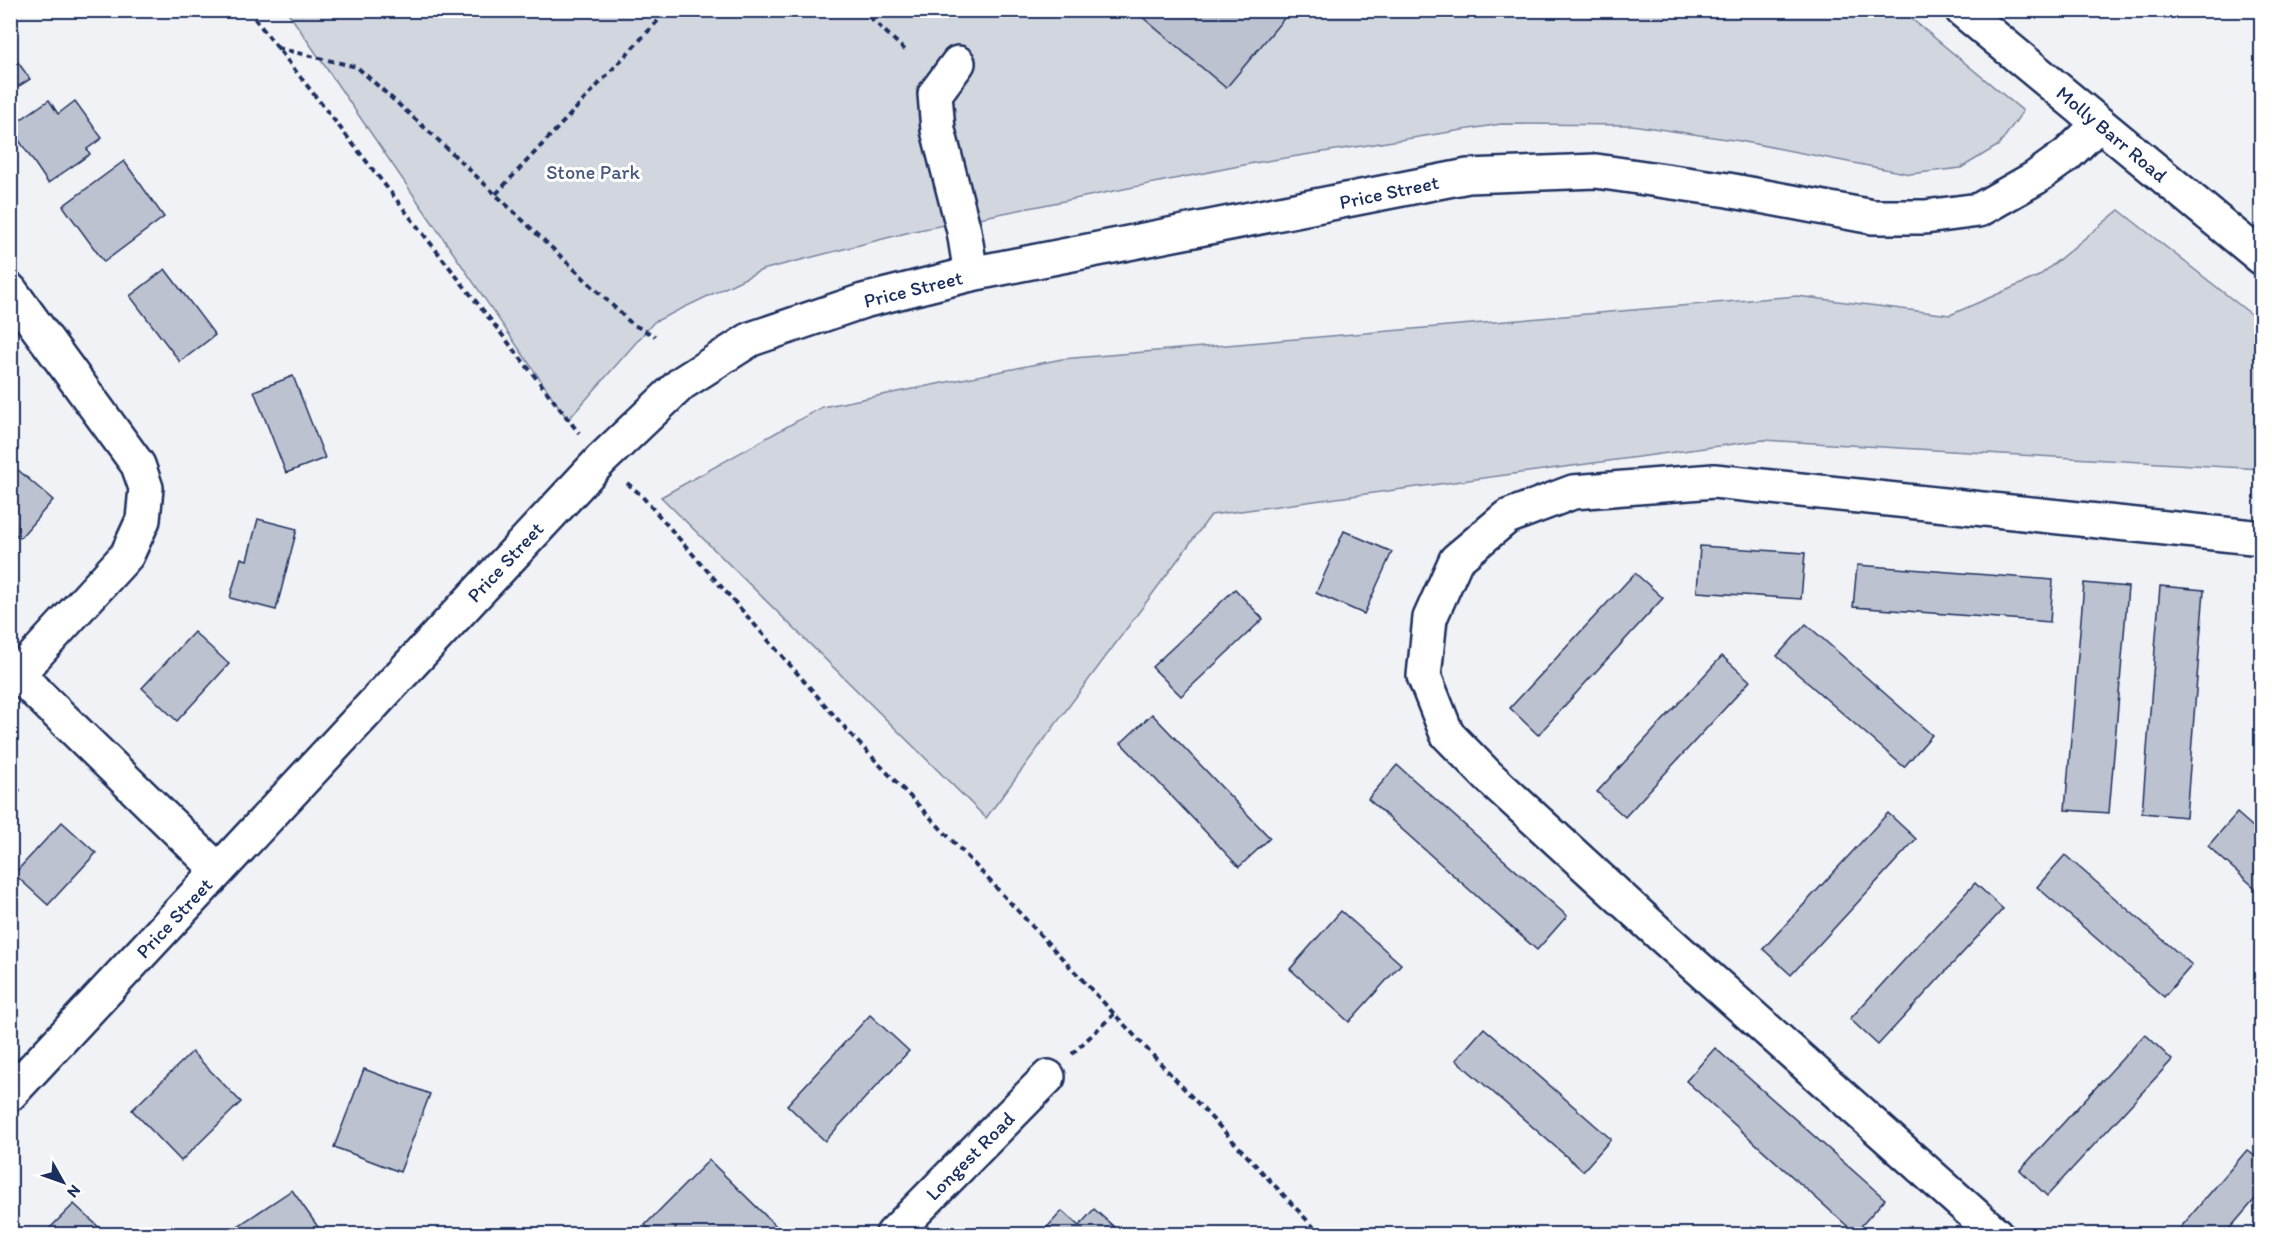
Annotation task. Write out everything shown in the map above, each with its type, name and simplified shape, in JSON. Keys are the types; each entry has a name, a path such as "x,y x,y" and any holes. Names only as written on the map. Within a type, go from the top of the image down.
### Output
{"street":[{"name":"Molly Barr Road","path":"1962,10 2262,258"},
{"path":"957,63 935,94 938,130 964,231 971,274"},
{"name":"Price Street","path":"10,1094 600,460 682,383 751,339 862,301 971,274 1468,176 1596,171 1728,190 1873,217 1925,217 1968,212 1979,210 2035,178 2067,155 2099,124"},
{"path":"10,290 138,465 146,488 143,520 126,555 14,670 218,870"},
{"path":"1996,1234 1661,935 1488,776 1447,734 1424,676 1430,618 1456,560 1507,518 1573,492 1714,482 2262,538"},
{"name":"Longest Road","path":"892,1234 1048,1077"}],"path":[{"path":"248,10 600,460 640,494 854,738 1320,1234"},
{"path":"496,194 668,10"},
{"path":"862,10 906,51"},
{"path":"277,48 357,67 496,194 632,324 655,336"},
{"path":"1048,1077 1114,1014"}],"green space":[{"name":"Stone Park","path":"287,11 1902,11 2023,111 1999,145 1961,168 1910,174 1740,141 1632,125 1501,124 1254,163 914,231 762,270 654,322 568,420"},
{"path":"2119,210 2261,322 2261,469 1763,440 1211,515 986,818 661,497 822,407 1062,359 1797,296 1950,315 2039,276"}],"building":[{"path":"1134,10 1291,10 1226,88"},
{"path":"10,51 30,79 10,92"},
{"path":"49,100 58,114 75,101 102,138 87,149 90,154 48,183 10,127"},
{"path":"124,161 164,217 104,262 63,206"},
{"path":"165,269 215,335 180,362 130,296"},
{"path":"293,376 325,458 286,473 254,391"},
{"path":"10,463 53,500 20,538 10,530"},
{"path":"258,519 297,529 276,610 230,598 241,558 247,560"},
{"path":"1344,531 1392,552 1364,614 1316,593"},
{"path":"1700,546 1805,553 1801,599 1697,592"},
{"path":"1857,565 2053,580 2050,622 1853,607"},
{"path":"1635,573 1663,598 1538,735 1510,708"},
{"path":"2084,583 2128,587 2109,813 2065,810"},
{"path":"2160,586 2204,590 2186,817 2142,813"},
{"path":"1235,589 1263,619 1181,696 1152,667"},
{"path":"1806,624 1932,735 1904,767 1777,656"},
{"path":"194,632 229,664 177,721 142,688"},
{"path":"1722,656 1750,681 1625,817 1597,792"},
{"path":"1152,714 1270,838 1239,867 1121,743"},
{"path":"1397,765 1567,916 1537,950 1368,799"},
{"path":"10,781 20,790 10,802"},
{"path":"1888,813 1916,839 1791,975 1763,949"},
{"path":"2237,813 2262,835 2262,894 2208,846"},
{"path":"62,822 96,853 48,905 14,874"},
{"path":"2065,855 2192,965 2164,997 2037,887"},
{"path":"1975,883 2003,909 1878,1045 1850,1019"},
{"path":"1341,911 1401,964 1349,1022 1290,969"},
{"path":"870,1015 909,1051 825,1141 787,1105"},
{"path":"1484,1028 1611,1139 1583,1171 1456,1060"},
{"path":"2145,1034 2172,1060 2047,1196 2020,1170"},
{"path":"1715,1048 1885,1199 1855,1233 1686,1081"},
{"path":"192,1052 241,1102 181,1161 132,1110"},
{"path":"364,1069 430,1094 400,1172 334,1147"},
{"path":"2247,1150 2262,1162 2262,1191 2225,1234 2175,1234"},
{"path":"709,1160 780,1230 775,1234 654,1234 645,1225"},
{"path":"292,1190 323,1234 226,1234"},
{"path":"74,1204 104,1232 101,1234 44,1234"},
{"path":"1094,1209 1122,1234 1041,1234 1062,1211 1079,1226"}]}
